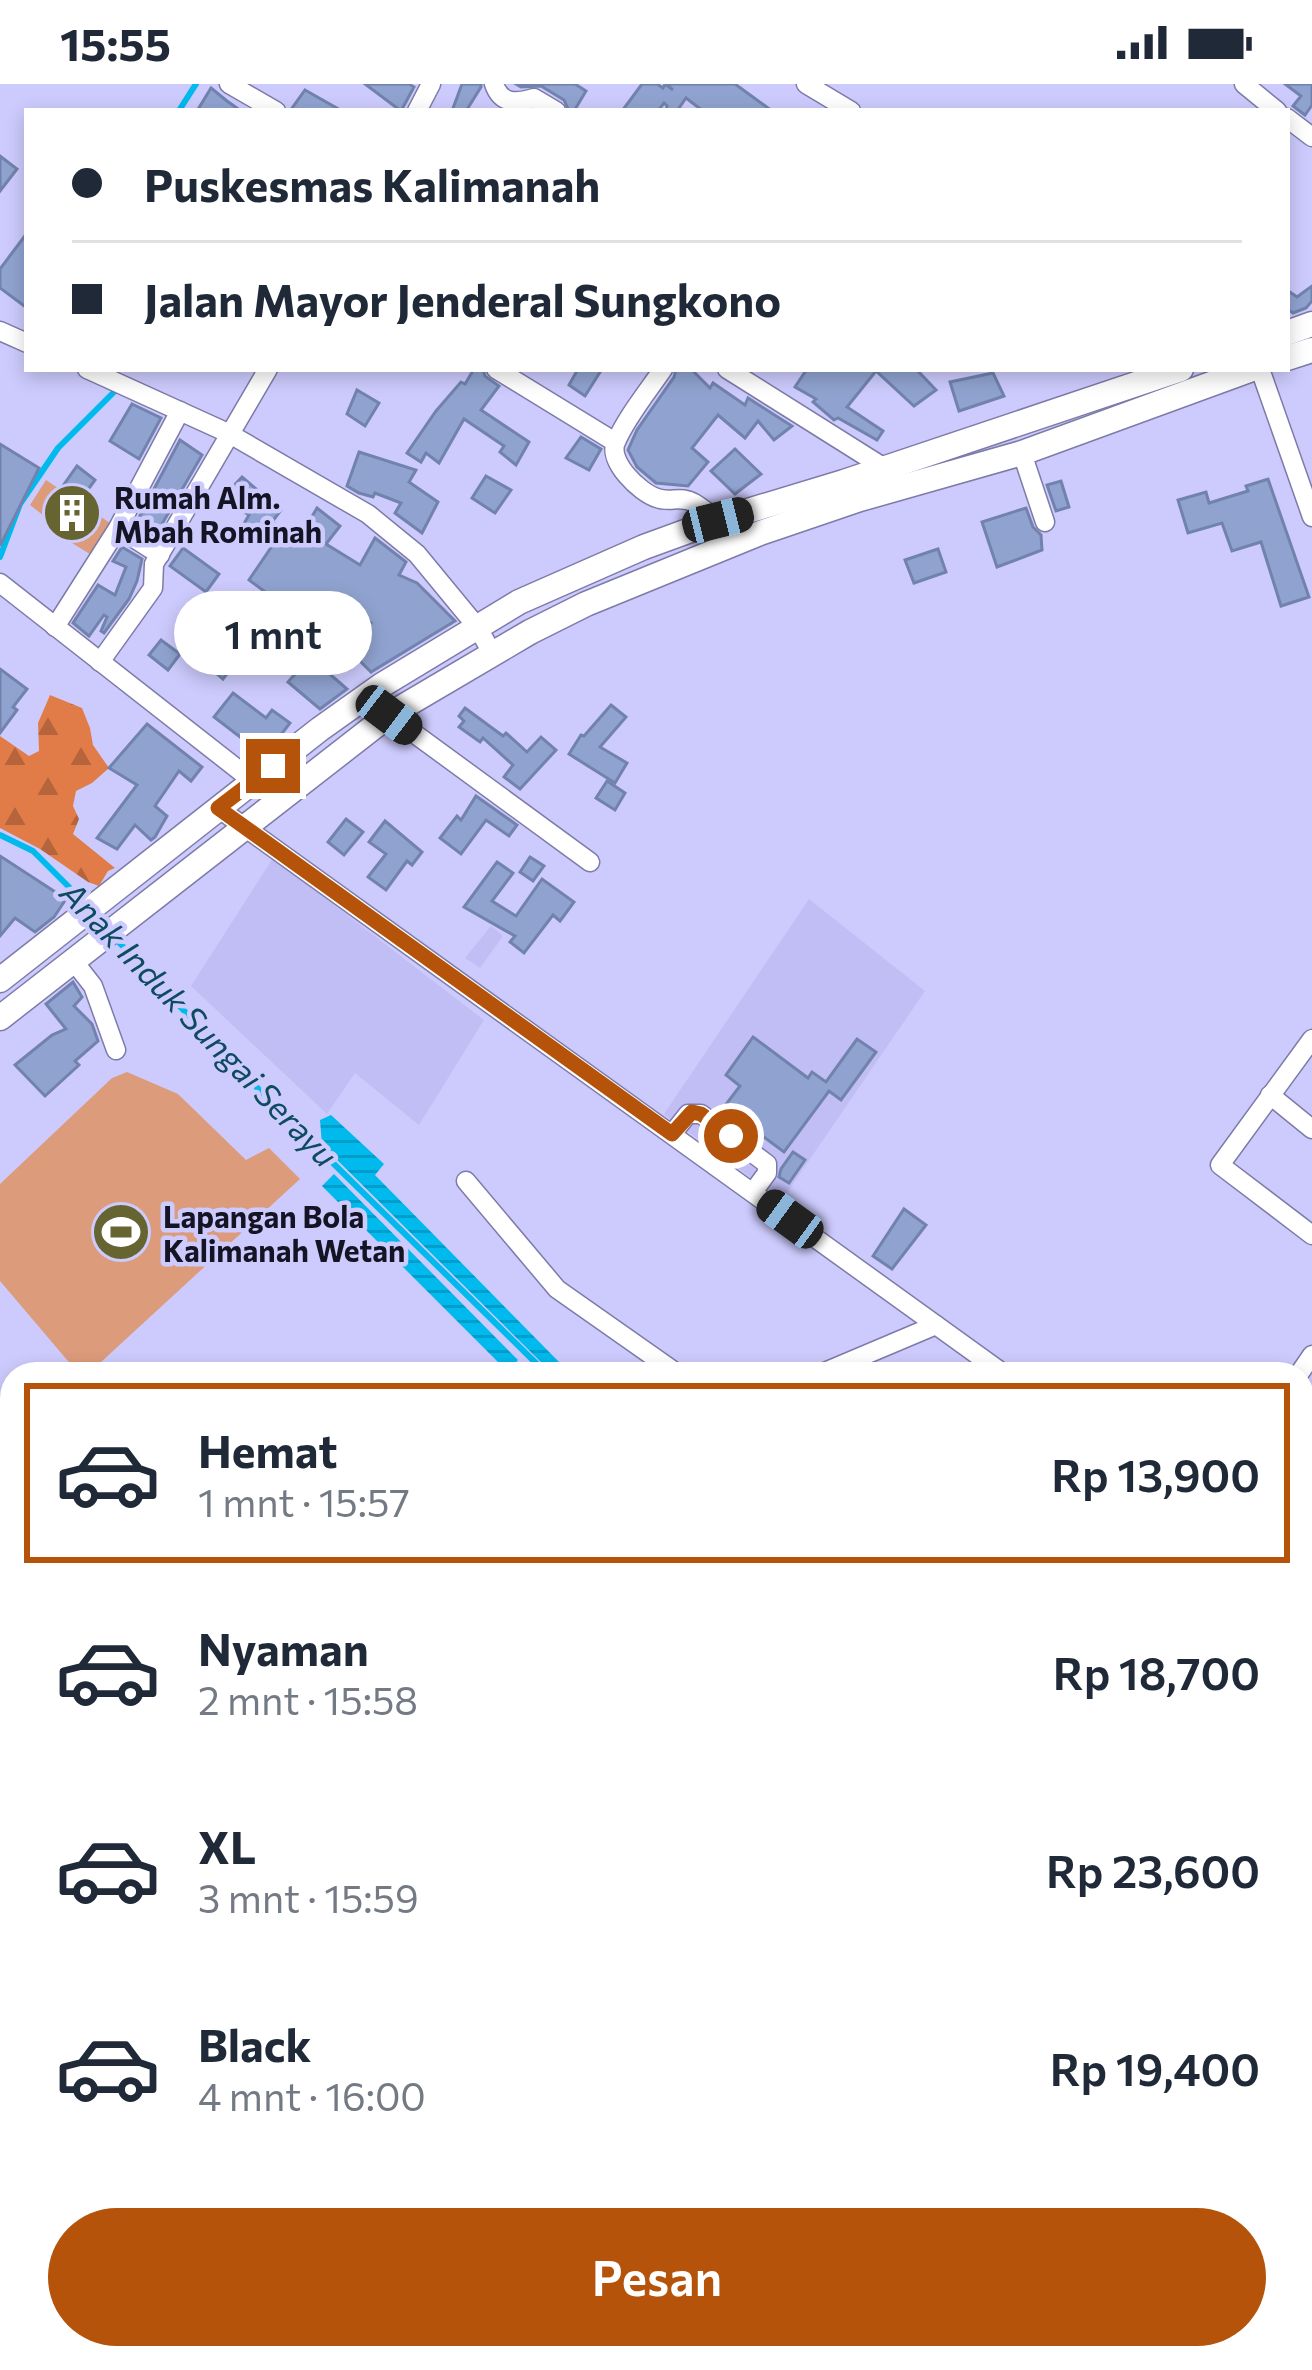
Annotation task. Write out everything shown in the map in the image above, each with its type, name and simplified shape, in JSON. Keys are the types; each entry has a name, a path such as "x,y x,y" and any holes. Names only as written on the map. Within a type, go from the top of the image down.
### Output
{"main road":[{"path":"0,1016 389,715 492,653 586,604 887,478 1173,372"},
{"path":"0,980 253,780 382,685 519,602 718,520 887,478 1022,453 1248,372"}],"street":[{"path":"229,84 271,108"},
{"path":"494,84 497,94 512,102 535,98 551,108"},
{"path":"806,84 846,108"},
{"path":"1244,84 1273,108"},
{"path":"94,372 228,434 368,514 417,554 478,628 492,653"},
{"path":"100,662 153,588 152,568 266,372"},
{"path":"501,372 615,442"},
{"path":"661,372 615,442 617,466 653,497 685,498 718,520 728,547"},
{"path":"731,372 887,478"},
{"path":"1257,372 1312,517"},
{"path":"55,627 118,528 180,411"},
{"path":"1022,453 1045,522"},
{"path":"118,528 160,555"},
{"path":"6,587 277,800"},
{"path":"389,715 590,862"},
{"path":"218,808 987,1362"},
{"path":"82,952 116,1050"},
{"path":"1312,1039 1220,1166 1312,1235"},
{"path":"1270,1096 1312,1129"},
{"path":"672,1134 692,1112 701,1114 767,1164 767,1173 753,1192"},
{"path":"466,1181 557,1289 661,1362"},
{"path":"848,1362 936,1325"}],"shaded area":[{"path":"46,480 113,525 93,556 51,530 53,523 30,505"},
{"path":"273,858 484,1020 419,1125 355,1073 327,1114 191,986"},
{"path":"809,899 925,991 782,1200 664,1114"},
{"path":"491,926 503,936 480,968 465,958"},
{"name":"Lapangan Bola Kalimanah Wetan","path":"127,1072 178,1094 246,1160 269,1148 300,1179 101,1362 69,1362 0,1281 0,1184 112,1078"},
{"path":"331,1115 384,1164 375,1175 559,1362 541,1362 322,1145 320,1120"},
{"path":"334,1174 516,1362 498,1362 322,1186"}],"green space":[{"path":"50,695 82,708 93,745 109,768 76,791 73,806 79,819 73,834 115,868 99,886 0,828 0,736 29,756 39,751 38,723"}],"building":[{"path":"365,84 414,87 403,108"},
{"path":"462,84 481,84 468,108 453,108"},
{"path":"516,84 575,84 586,91 576,108 568,108 564,100 541,86"},
{"path":"642,84 663,88 665,84 673,90 667,84 735,84 768,108 699,108 686,98 679,108 667,108 664,103 660,108 624,108"},
{"path":"1285,84 1312,84 1312,105 1305,115 1293,106 1301,96"},
{"path":"211,88 237,108 199,108"},
{"path":"305,90 337,108 292,108"},
{"path":"0,156 17,169 0,191"},
{"path":"24,237 24,306 0,288 0,269"},
{"path":"1312,286 1312,301 1293,313 1290,292 1297,297"},
{"path":"472,372 484,372 499,386 481,410 529,442 516,465 500,452 504,446 464,419 439,463 426,453 421,462 407,453 436,411 461,382 465,384"},
{"path":"576,372 600,372 585,396 569,385"},
{"path":"675,372 694,372 710,388 713,383 745,405 748,398 792,426 774,440 758,421 745,438 718,415 692,448 708,462 688,486 656,483 637,467 628,450"},
{"path":"805,372 875,372 847,407 883,431 877,440 834,420 813,402 816,399 795,387"},
{"path":"877,372 919,372 936,390 914,406"},
{"path":"993,373 1004,396 959,411 950,382"},
{"path":"357,390 379,403 365,426 347,414"},
{"path":"132,404 161,418 139,459 110,441"},
{"path":"581,437 601,449 589,470 566,458"},
{"path":"180,440 202,455 155,536 136,523"},
{"path":"0,444 39,468 0,546"},
{"path":"735,449 761,474 735,494 711,471"},
{"path":"359,452 416,470 409,482 438,502 422,533 395,513 401,503 347,486"},
{"path":"77,466 95,480 79,502 60,490"},
{"path":"486,476 511,490 495,513 472,498"},
{"path":"242,477 281,510 272,522 298,540 317,508 340,526 326,544 360,565 375,538 406,562 399,575 417,583 455,621 371,672 355,656 362,647 357,640 371,623 326,599 316,613 291,594 284,606 249,580 272,546 242,527 249,515 222,498"},
{"path":"1268,479 1309,597 1281,606 1261,542 1232,551 1222,523 1188,533 1178,500 1206,492 1209,503"},
{"path":"1061,481 1069,507 1056,511 1047,485"},
{"name":"Rumah Alm. Mbah Rominah","path":"67,497 88,512 77,528 56,513"},
{"path":"1026,508 1041,535 1042,550 997,567 982,522"},
{"path":"122,547 142,559 137,581 104,633 104,615 89,636 73,623 98,585 115,595 126,567 113,561"},
{"path":"183,548 219,574 206,592 170,566"},
{"path":"938,549 946,572 914,583 905,560"},
{"path":"161,640 180,654 168,670 149,655"},
{"path":"219,655 233,666 223,679 210,668"},
{"path":"310,657 347,689 320,709 288,682"},
{"path":"0,669 27,689 0,733"},
{"path":"233,693 266,718 272,710 290,723 257,758 244,748 248,743 214,717"},
{"path":"611,705 626,717 600,747 627,763 615,783 569,754"},
{"path":"465,708 527,752 541,737 556,750 520,789 504,777 513,765 483,738 480,742 459,727"},
{"path":"147,724 202,767 191,781 179,771 155,806 167,816 155,837 151,840 135,825 117,849 97,838 137,785 109,768"},
{"path":"607,781 625,793 615,810 596,798"},
{"path":"476,796 517,825 509,836 486,820 461,854 440,838 457,816 461,820"},
{"path":"346,819 363,832 344,855 328,842"},
{"path":"385,821 422,852 412,865 407,861 386,890 368,877 386,854 369,842"},
{"path":"0,856 66,899 35,932 15,918 0,936"},
{"path":"530,857 544,866 533,881 520,872"},
{"path":"497,862 513,873 492,901 516,916 542,879 574,902 560,921 553,915 524,953 510,942 515,936 464,907"},
{"path":"73,982 82,997 74,1006 92,1024 98,1041 45,1096 15,1065 66,1029 46,1004"},
{"path":"753,1037 808,1078 812,1072 826,1082 857,1039 876,1052 841,1100 829,1091 784,1152 724,1107 740,1086 726,1075"},
{"path":"793,1152 805,1160 789,1183 779,1177"},
{"path":"904,1209 926,1225 892,1269 873,1256"}],"waterway":[{"name":"Anak Induk Sungai Serayu","path":"181,108 196,84"},
{"name":"Anak Induk Sungai Serayu","path":"0,557 20,504 58,448 117,389"},
{"name":"Anak Induk Sungai Serayu","path":"0,835 33,851 85,903"},
{"name":"Anak Induk Sungai Serayu","path":"113,936 269,1100 535,1362"}],"place":[{"name":"Rumah Alm. Mbah Rominah","path":"72,513"},
{"name":"Lapangan Bola Kalimanah Wetan","path":"121,1232"}],"route":[{"path":"273,766 218,808 672,1134 692,1112 731,1136"}]}
